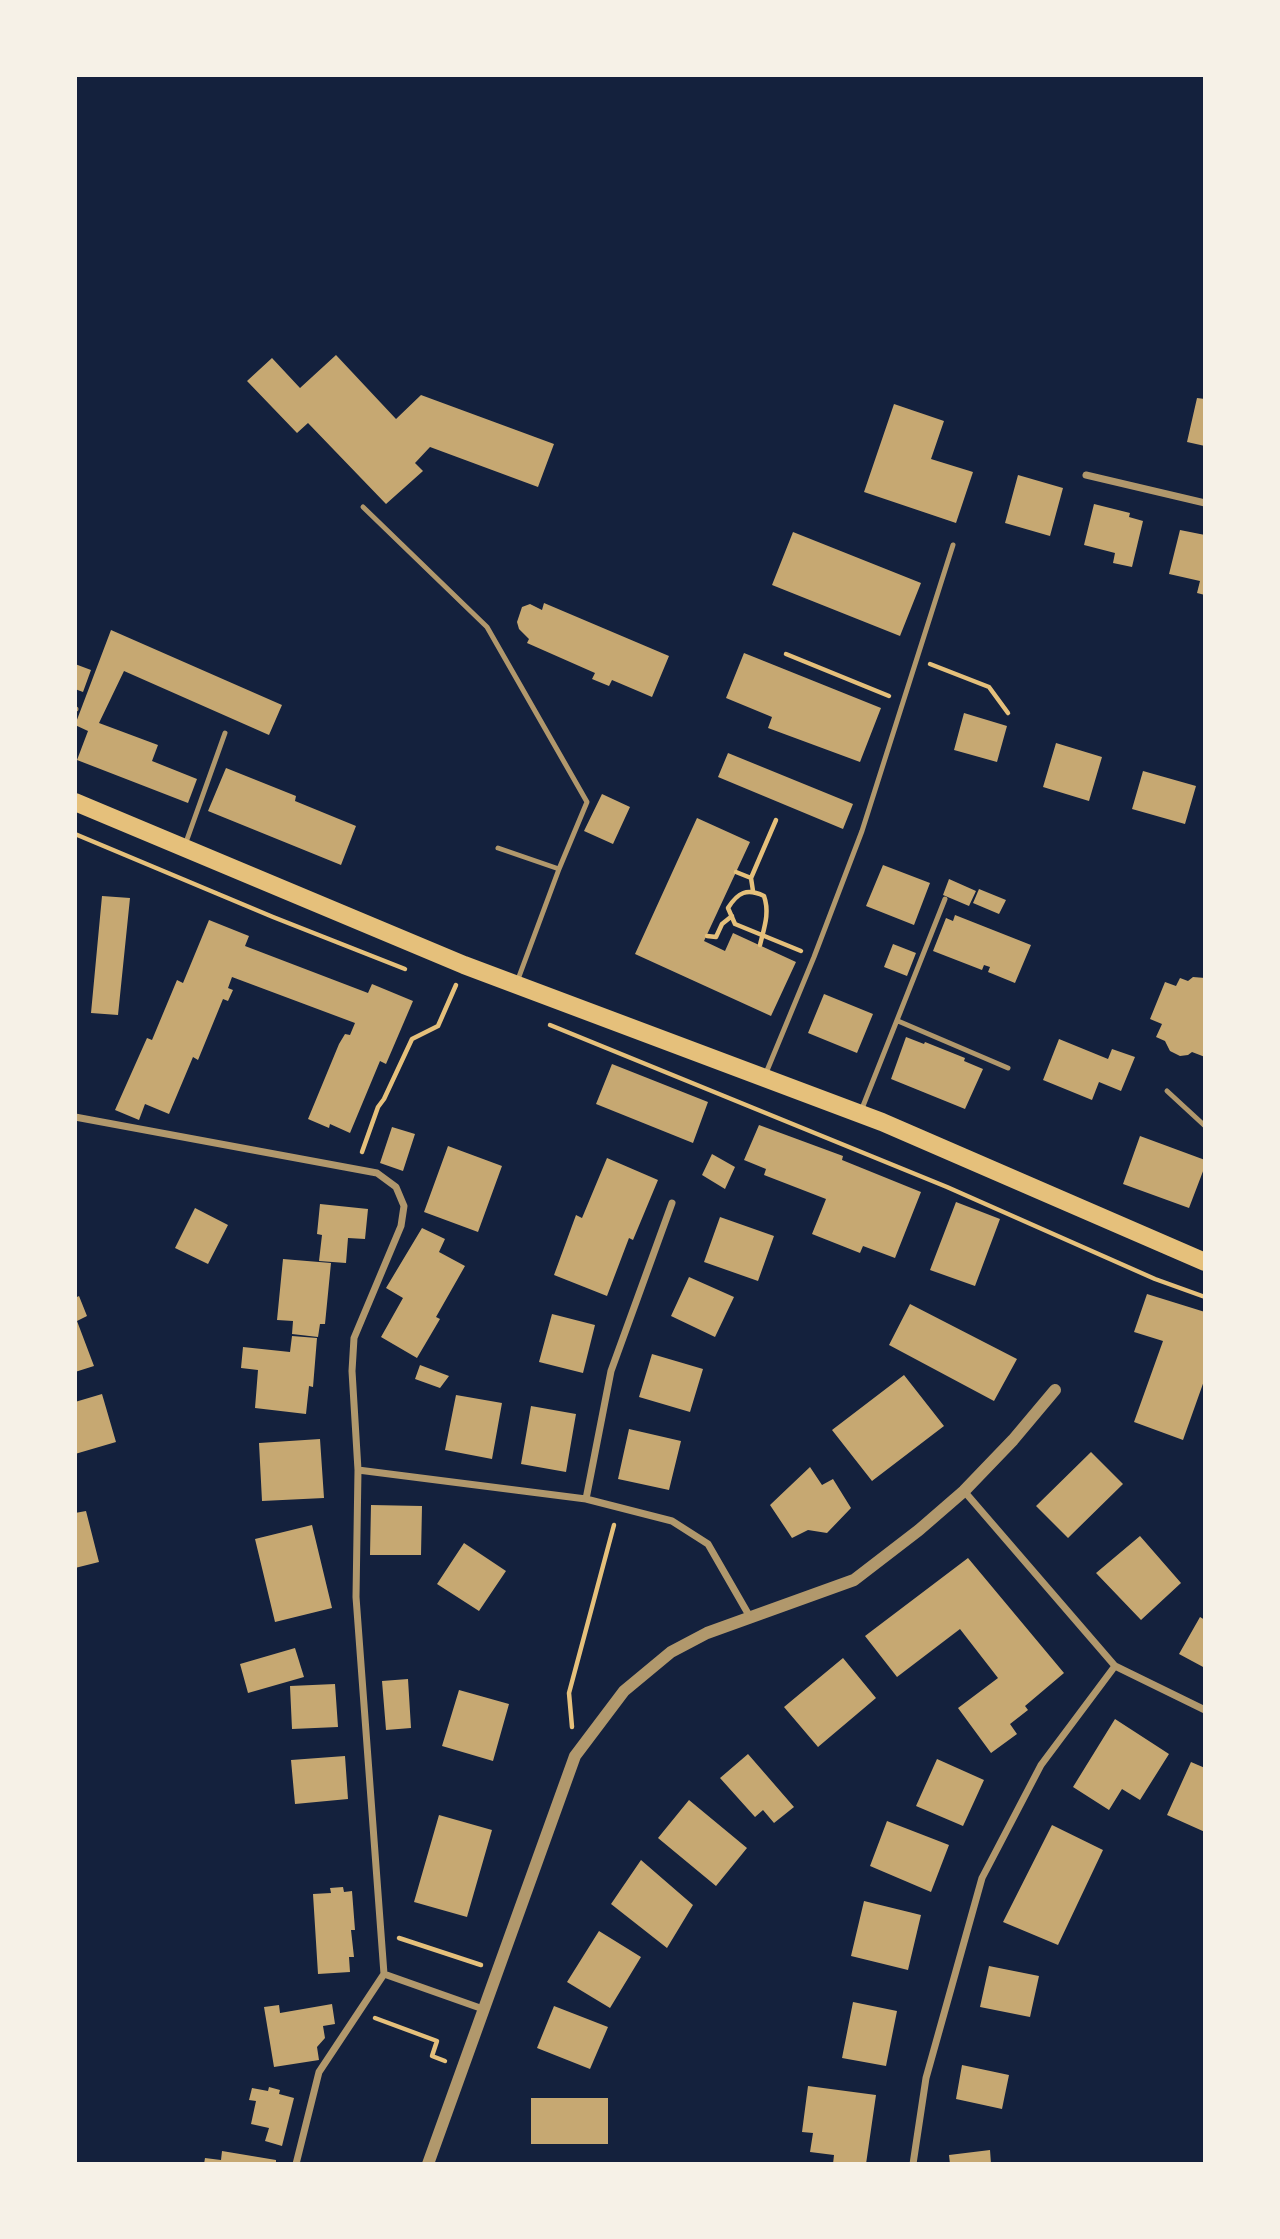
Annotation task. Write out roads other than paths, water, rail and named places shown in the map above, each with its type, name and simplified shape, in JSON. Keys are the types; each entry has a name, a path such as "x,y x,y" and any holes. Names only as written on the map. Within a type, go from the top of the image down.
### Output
{"main road":[{"path":"75,802 464,965 860,1113 1205,1262"}],"street":[{"path":"1086,475 1205,503"},
{"path":"75,1117 377,1173 396,1187 404,1206 401,1226 354,1338 352,1371 358,1470 356,1597 384,1973 319,2072 296,2164"},
{"path":"586,1499 611,1371 672,1203"},
{"path":"428,2164 575,1756 624,1691 671,1652 706,1633 854,1580 964,1491 1013,1440 1055,1390"},
{"path":"358,1470 586,1499 672,1521 708,1544 750,1618"},
{"path":"964,1491 1115,1666 1205,1710"},
{"path":"913,2164 926,2078 982,1878 1041,1765 1115,1666"},
{"path":"384,1973 483,2009"}],"lane":[{"path":"363,507 487,627 587,802 516,985"},
{"path":"764,1076 814,957 862,831 953,545"},
{"path":"184,848 225,733"},
{"path":"498,848 559,869"},
{"path":"860,1113 945,899"},
{"path":"898,1021 1008,1068"},
{"path":"1167,1091 1205,1126"}]}
